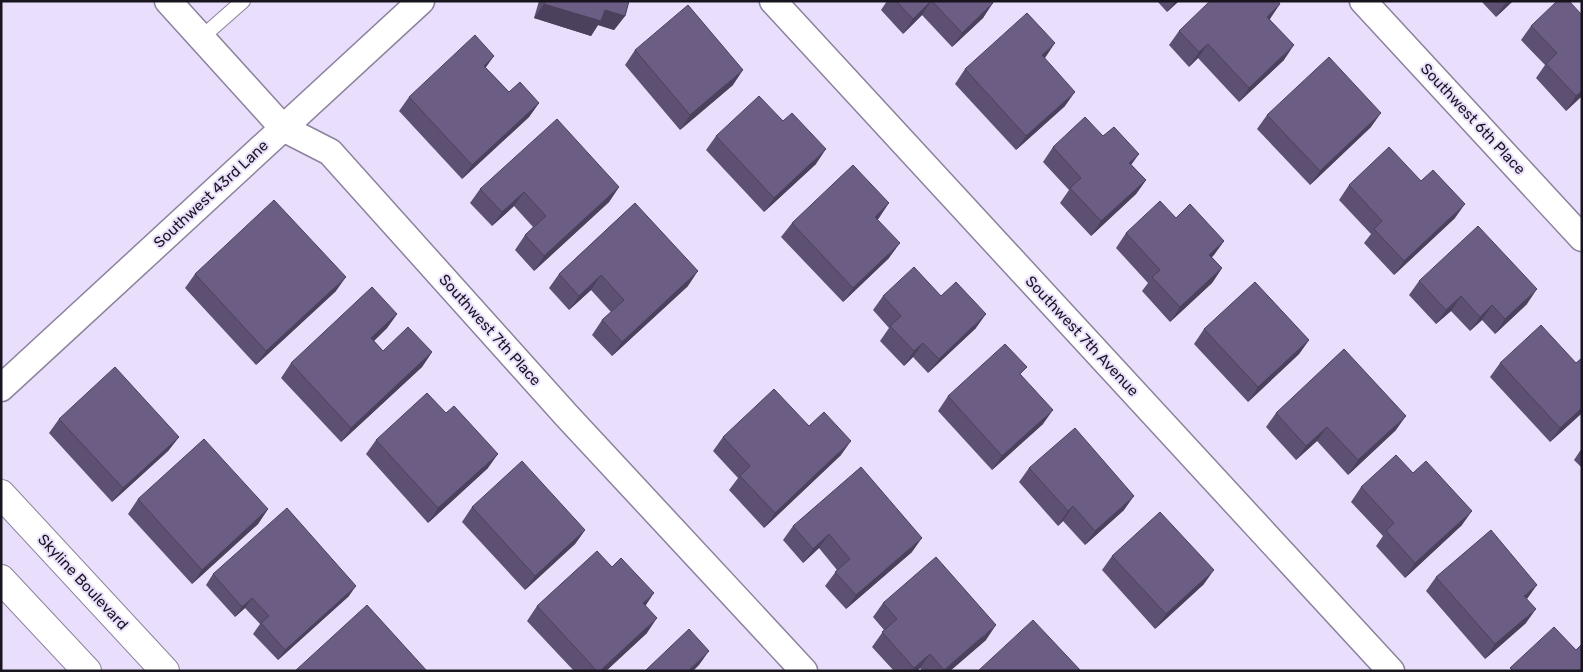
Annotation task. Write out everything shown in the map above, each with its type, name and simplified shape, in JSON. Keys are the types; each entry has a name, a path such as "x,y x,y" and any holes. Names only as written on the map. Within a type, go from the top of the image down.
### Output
{"street":[{"name":"Southwest 7th Place","path":"168,1 283,128 330,152 567,416 656,509 804,671"},
{"name":"Southwest 43rd Lane","path":"1,388 421,1"},
{"name":"Southwest 7th Avenue","path":"773,1 1391,671"},
{"name":"Southwest 6th Place","path":"1364,1 1582,238"},
{"name":"Skyline Boulevard","path":"1,494 165,671"},
{"path":"1,579 87,671"}],"lane":[{"path":"201,38 243,1"}],"building":[{"path":"545,1 629,1 625,16 605,10 601,21 544,4"},
{"path":"896,1 931,1 913,19"},
{"path":"932,1 992,1 993,3 962,33"},
{"path":"1210,1 1278,1 1280,4 1267,17 1294,45 1249,88 1208,44 1199,52 1179,31"},
{"path":"1557,1 1569,1 1582,15 1582,91 1576,96 1546,64 1557,53 1531,26"},
{"path":"688,5 743,70 690,115 635,50"},
{"path":"1027,13 1055,43 1042,55 1075,92 1026,136 965,69"},
{"path":"475,35 494,56 484,66 509,92 520,82 539,103 472,165 409,97"},
{"path":"1329,57 1381,113 1320,171 1267,115"},
{"path":"759,96 783,121 792,113 826,149 774,198 716,136"},
{"path":"1085,117 1103,136 1114,127 1139,154 1129,163 1146,180 1101,221 1070,188 1081,178 1053,147"},
{"path":"557,119 619,187 544,256 525,235 546,216 524,192 502,212 480,189"},
{"path":"1389,147 1421,181 1433,170 1465,204 1404,261 1374,229 1382,221 1349,185"},
{"path":"853,165 889,203 875,217 900,243 853,288 792,223"},
{"path":"274,200 346,277 266,351 195,274"},
{"path":"1160,201 1176,218 1190,204 1224,241 1209,255 1222,268 1180,307 1152,277 1160,270 1126,233"},
{"path":"635,203 698,271 622,342 602,320 624,300 601,275 579,296 559,274"},
{"path":"1478,226 1537,289 1505,319 1492,305 1480,317 1461,296 1446,310 1419,281"},
{"path":"914,267 941,296 956,282 986,314 939,359 923,343 914,351 890,326 901,316 883,296"},
{"path":"1255,282 1309,340 1258,387 1204,329"},
{"path":"372,287 397,314 371,338 383,351 408,327 432,352 351,428 291,363"},
{"path":"1541,325 1576,363 1582,358 1582,408 1560,428 1500,363"},
{"path":"1005,344 1027,367 1020,374 1053,410 1002,456 948,396"},
{"path":"1344,349 1406,416 1358,460 1327,427 1306,446 1276,413"},
{"path":"115,367 179,437 123,488 59,419"},
{"path":"774,389 809,426 824,412 851,441 775,513 740,476 750,466 723,437"},
{"path":"427,393 446,413 454,406 498,454 438,508 376,440"},
{"path":"1075,428 1134,496 1095,531 1073,506 1068,511 1029,468"},
{"path":"204,439 268,509 202,570 138,499"},
{"path":"1396,455 1413,473 1426,461 1472,511 1415,563 1386,531 1394,523 1361,487"},
{"path":"522,461 585,530 535,576 472,507"},
{"path":"861,467 922,538 856,595 835,572 850,559 829,534 813,549 793,526"},
{"path":"287,508 356,586 285,650 261,623 269,616 252,598 242,607 213,574"},
{"path":"1160,512 1214,570 1166,614 1112,556"},
{"path":"1491,530 1537,585 1524,596 1536,609 1495,644 1436,577"},
{"path":"597,551 612,567 621,558 654,593 643,603 657,618 600,671 597,671 537,606"},
{"path":"936,557 996,625 944,670 930,654 914,668 882,632 897,619 883,603"},
{"path":"367,605 427,671 295,671"},
{"path":"1033,620 1081,671 978,671"},
{"path":"1554,627 1576,650 1582,644 1582,671 1513,671 1510,668"},
{"path":"689,629 709,651 690,669 692,671 645,671"}]}
